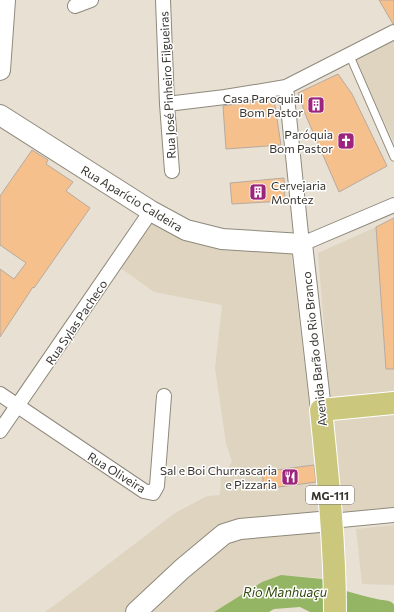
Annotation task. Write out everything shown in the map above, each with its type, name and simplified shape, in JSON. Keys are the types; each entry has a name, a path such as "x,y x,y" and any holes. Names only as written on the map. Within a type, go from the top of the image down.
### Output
{"main road":[{"path":"321,410 394,403"},
{"name":"Avenida Barão do Rio Branco","path":"321,410 331,521 336,612"}],"street":[{"path":"0,70 5,0"},
{"path":"76,6 91,0"},
{"name":"Rua José Pinheiro Filgueiras","path":"163,0 167,104 172,171"},
{"path":"167,104 225,98 286,88 394,32"},
{"name":"Avenida Barão do Rio Branco","path":"286,88 321,410"},
{"name":"Rua Aparício Caldeira","path":"0,114 151,211 186,230 222,239 302,244"},
{"path":"302,244 394,205"},
{"name":"Rua Sylas Pacheco","path":"0,432 151,211"},
{"name":"Rua Oliveira","path":"0,394 144,491 153,493 157,486 164,396"},
{"path":"136,612 182,569 224,534 240,529 394,515"}],"lane":[{"path":"349,54 394,157"}],"shaded area":[{"path":"394,40 394,143 355,59"},
{"path":"151,211 186,230 290,244 322,512 296,516 331,521 335,579 281,575 262,582 214,612 44,612 175,513 207,496 220,495 221,477 232,462 226,443 215,368 222,305 154,292 115,264"},
{"path":"376,227 385,353 394,351 394,399 330,401 318,253"},
{"path":"394,410 394,509 345,515 340,513 334,417"},
{"path":"394,525 394,585 362,584 356,529"}],"water":[{"name":"Rio Manhuaçu","path":"281,575 323,579 324,612 310,612 300,607 274,609 269,612 214,612 262,582"}],"building":[{"path":"379,0 394,0 394,24 393,24"},
{"name":"Paróquia Bom Pastor","path":"338,74 352,94 387,166 339,192 306,116 298,93"},
{"path":"274,99 281,145 226,149 223,106"},
{"path":"32,150 48,160 46,164 73,182 66,191 90,208 34,288 33,287 0,337 0,269 14,279 26,263 0,245 0,196"},
{"name":"Cervejaria Montez","path":"284,178 285,201 232,204 230,183"},
{"path":"394,218 394,369 386,369 376,227"},
{"name":"Sal e Boi Churrascaria e Pizzaria","path":"314,465 316,482 264,489 262,472"}],"waterway":[{"name":"Rio Manhuaçu","path":"315,596 385,612"}],"place":[{"name":"Casa Paroquial Bom Pastor","path":"316,105"},
{"name":"Paróquia Bom Pastor","path":"346,141"},
{"name":"Cervejaria Montez","path":"258,192"},
{"name":"Sal e Boi Churrascaria e Pizzaria","path":"290,477"}]}
